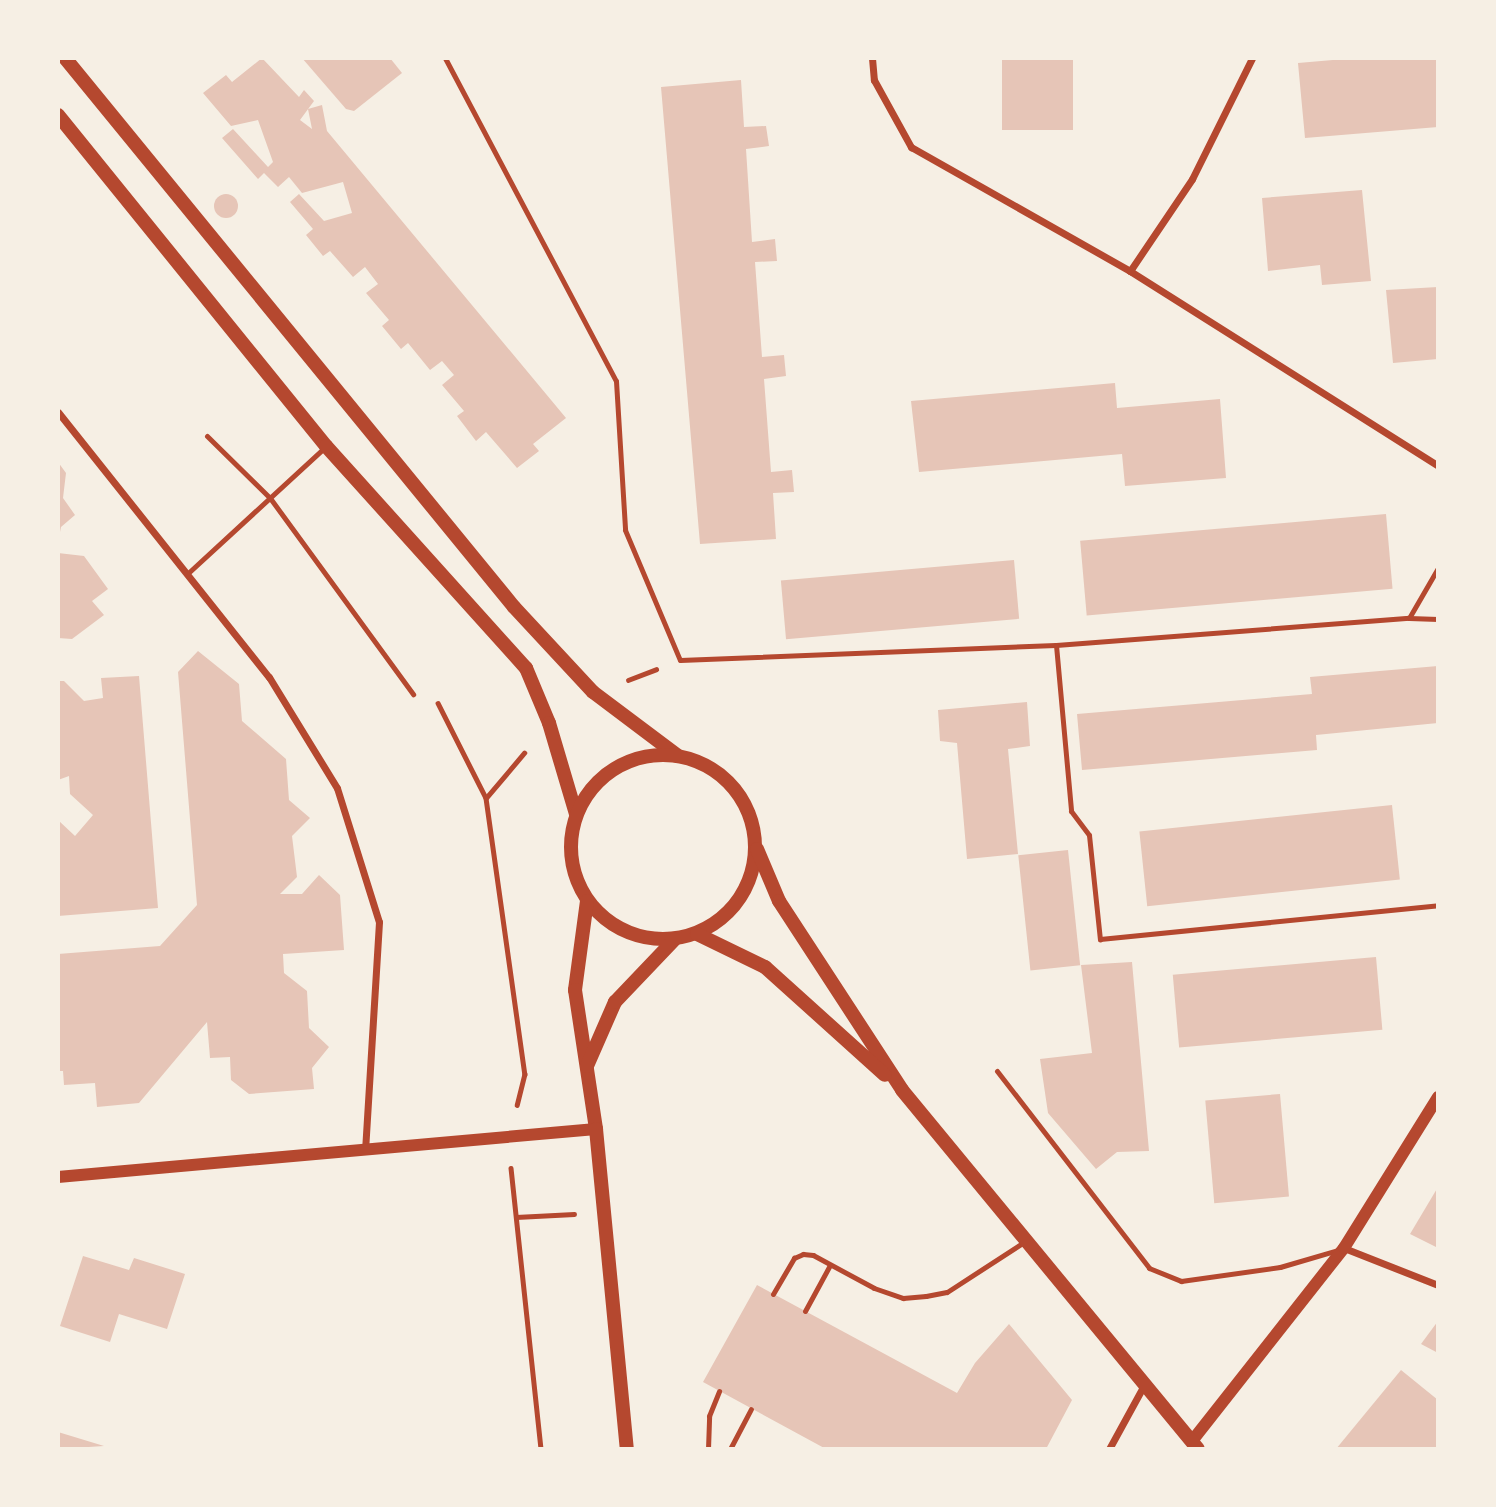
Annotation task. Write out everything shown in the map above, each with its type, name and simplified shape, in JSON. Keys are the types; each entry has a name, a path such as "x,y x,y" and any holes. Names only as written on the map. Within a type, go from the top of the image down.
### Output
{"main road":[{"path":"65,58 514,607 593,692 677,755 708,766 735,787 752,816 757,849 779,901 902,1090 1143,1387 1195,1445"},
{"path":"58,115 326,446 526,668 549,723 576,814"},
{"path":"677,755 627,761 606,774 576,814 569,844 574,874 587,901 625,932 674,940 697,934 728,914 742,895 757,849"},
{"path":"587,901 575,990 596,1129 627,1449"},
{"path":"697,934 765,967 902,1090"},
{"path":"587,1066 615,1002 674,940"}],"street":[{"path":"872,58 874,80 911,147 1130,271 1438,466"},
{"path":"1130,271 1192,179 1252,58"},
{"path":"58,412 269,677 337,788 379,922 365,1151"},
{"path":"1195,1445 1344,1248 1438,1097"},
{"path":"58,1177 596,1129"},
{"path":"1344,1248 1438,1285"},
{"path":"1109,1449 1143,1387"}],"lane":[{"path":"445,58 616,381 625,530 680,660 1056,645 1409,618 1438,619"},
{"path":"207,436 270,498 413,694"},
{"path":"187,574 326,446"},
{"path":"1409,618 1438,568"},
{"path":"1056,645 1071,811 1089,835 1100,939 1438,905"},
{"path":"997,1071 1149,1268 1181,1281 1280,1267 1344,1248"},
{"path":"773,1294 794,1258 813,1255 874,1288 904,1298 947,1292 1027,1241"},
{"path":"805,1311 830,1265"},
{"path":"708,1449 709,1416 719,1391"},
{"path":"730,1449 751,1409"}],"path":[{"path":"593,692 680,660"},
{"path":"413,694 440,703 486,798 525,1074 508,1138 541,1449"},
{"path":"486,798 549,723"},
{"path":"516,1217 605,1212"}],"building":[{"path":"262,58 299,97 304,90 314,101 308,109 322,105 327,131 566,418 533,444 539,451 517,468 486,432 476,441 457,416 464,411 442,385 454,375 442,361 430,370 408,343 401,349 382,326 389,320 366,293 378,284 365,267 353,277 330,251 323,256 306,235 313,229 290,202 299,194 324,221 352,213 343,182 302,193 289,177 278,187 264,173 258,179 222,138 233,129 268,167 273,162 258,120 231,126 203,93 226,75 232,82","holes":["308,109 312,129 300,120"]},
{"path":"302,58 390,58 402,73 354,111 346,109"},
{"path":"1002,58 1073,58 1073,130 1002,130"},
{"path":"1356,58 1438,58 1438,127 1305,138 1298,63"},
{"path":"741,80 744,127 766,126 769,146 746,149 752,242 775,239 777,261 755,262 762,357 784,355 786,376 764,379 771,472 792,470 794,492 773,493 776,539 700,544 661,87"},
{"path":"1362,190 1371,281 1322,285 1320,265 1268,271 1262,198"},
{"path":"226,194 235,197 238,206 235,215 226,218 217,215 214,206 217,197"},
{"path":"1438,287 1438,359 1393,363 1386,290"},
{"path":"1115,383 1117,408 1220,399 1226,478 1125,486 1122,454 919,472 911,401"},
{"path":"58,462 66,473 63,498 75,515 61,527 59,537"},
{"path":"1386,514 1393,589 1087,615 1080,541"},
{"path":"58,553 84,556 108,589 92,601 104,615 72,639 58,638"},
{"path":"1014,560 1019,619 786,639 781,580"},
{"path":"198,651 239,684 242,721 286,759 289,800 310,818 292,836 297,877 280,894 302,894 319,875 340,895 344,950 283,954 284,973 307,991 309,1028 329,1047 312,1068 314,1089 249,1094 231,1080 230,1057 210,1058 207,1022 139,1103 97,1107 95,1083 64,1085 63,1071 58,1071 58,954 160,946 197,905 178,672"},
{"path":"1438,666 1438,723 1316,735 1317,750 1082,770 1077,714 1312,694 1310,677"},
{"path":"139,676 158,908 58,916 58,820 75,836 93,815 70,794 69,776 58,780 58,681 64,681 84,701 103,698 101,678"},
{"path":"1027,702 1030,746 1008,749 1018,854 967,859 957,743 940,741 938,710"},
{"path":"1392,805 1400,880 1147,906 1139,832"},
{"path":"1068,850 1080,965 1030,971 1018,855"},
{"path":"1376,957 1382,1030 1179,1048 1173,975"},
{"path":"1132,962 1149,1151 1117,1152 1096,1169 1048,1113 1040,1059 1092,1053 1081,965"},
{"path":"1280,1094 1289,1197 1214,1203 1205,1101"},
{"path":"1438,1187 1438,1248 1410,1234"},
{"path":"83,1256 129,1270 134,1258 185,1274 167,1329 119,1314 110,1342 60,1326"},
{"path":"757,1285 957,1393 975,1363 1009,1324 1072,1400 1046,1449 826,1449 703,1382"},
{"path":"1438,1321 1438,1353 1421,1344"},
{"path":"1401,1370 1438,1400 1438,1449 1336,1449"},
{"path":"58,1432 104,1446 58,1449"}]}
